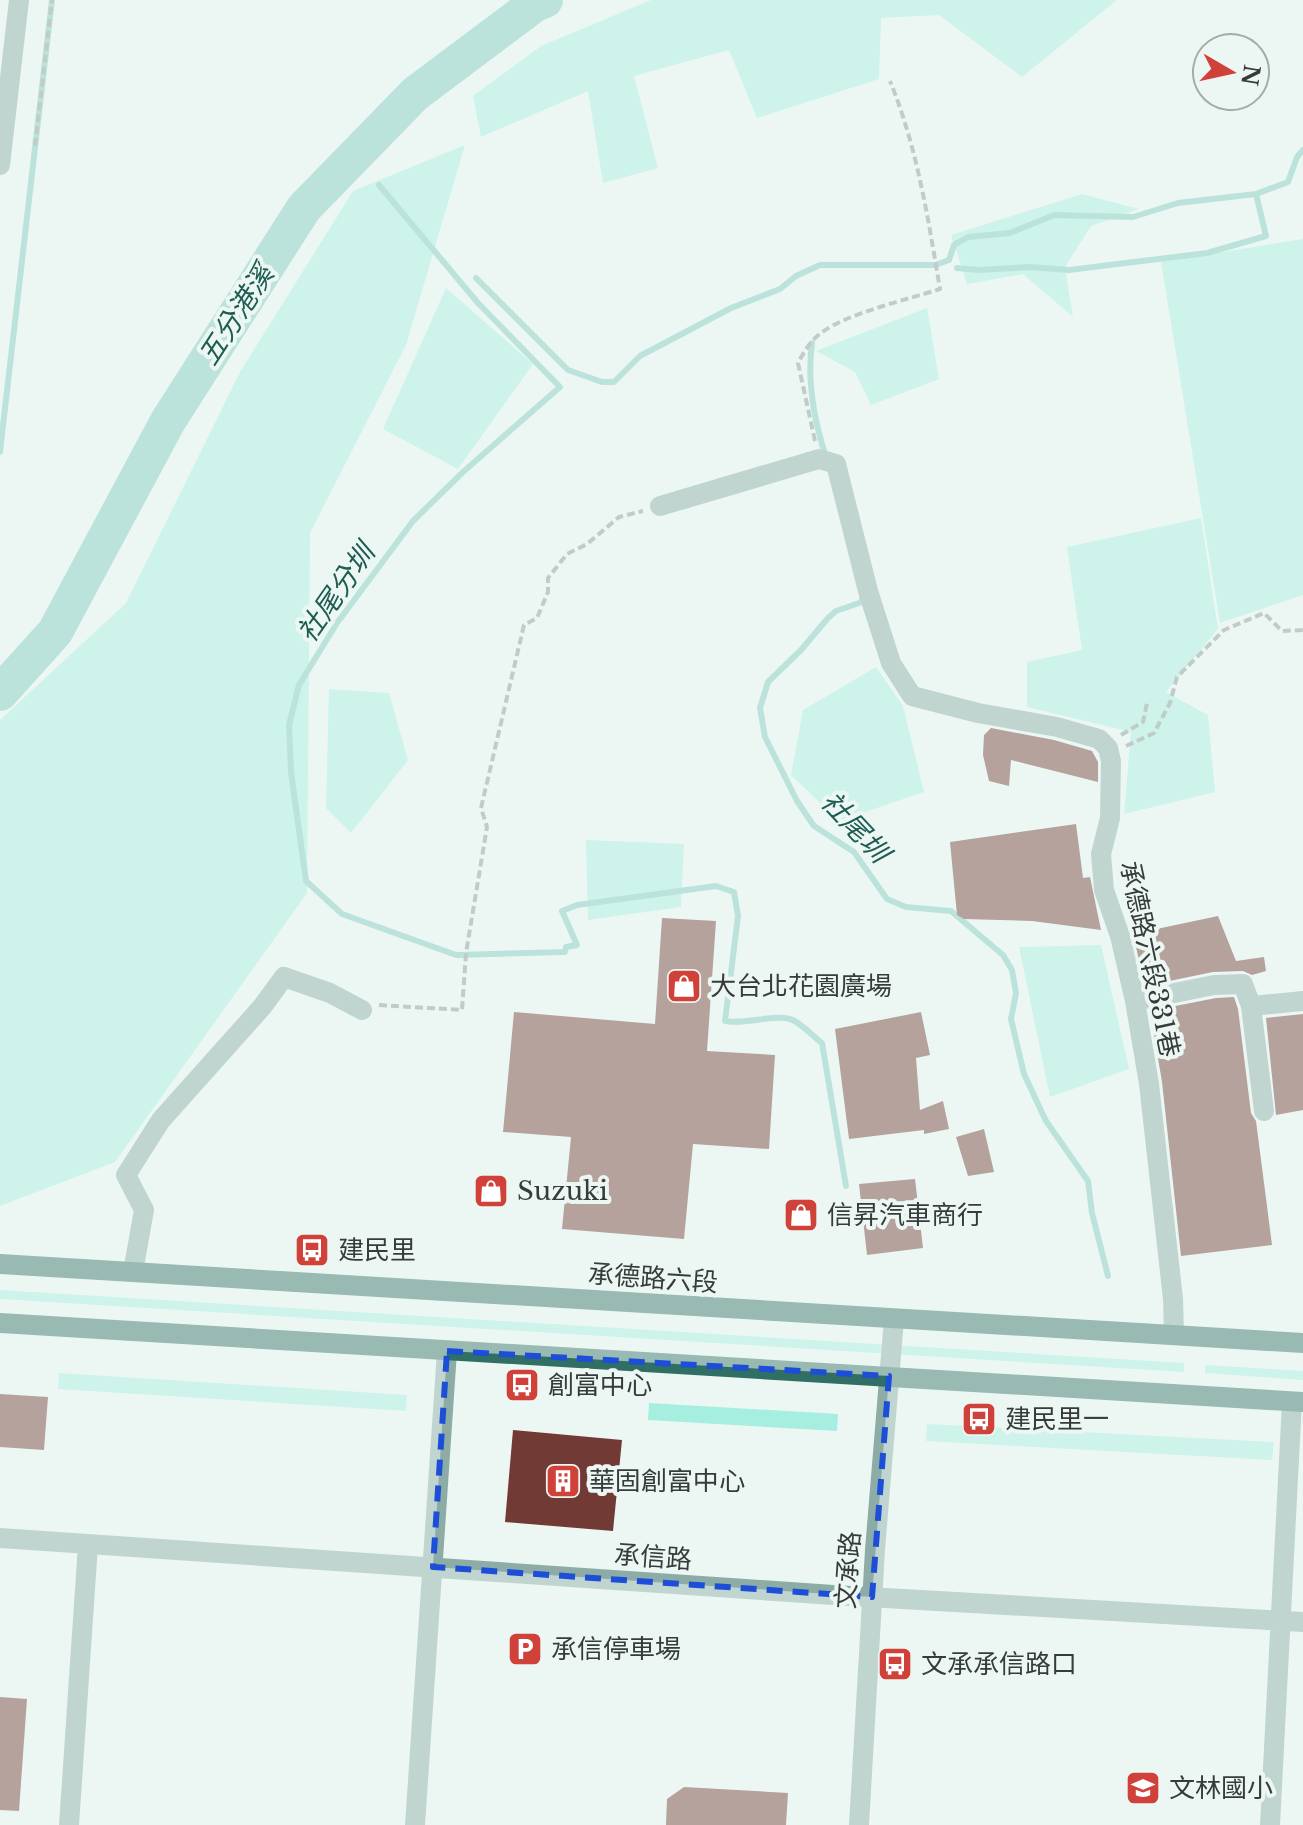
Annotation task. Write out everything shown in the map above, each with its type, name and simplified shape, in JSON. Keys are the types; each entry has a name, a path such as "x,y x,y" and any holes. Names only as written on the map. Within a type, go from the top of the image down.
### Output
{"main road":[{"name":"承德路六段","path":"0,1264 1303,1343"},
{"path":"0,1323 1298,1402"}],"street":[{"path":"0,165 5,49 19,0"},
{"path":"660,506 819,459 836,464 868,591 891,663 912,696 1099,739 1109,755"},
{"name":"承德路六段331巷","path":"1109,755 1110,818 1101,854 1104,890 1120,936 1149,1084 1173,1299 1174,1335"},
{"path":"133,1272 144,1210 126,1175 161,1120 262,1007 284,977 330,993 362,1010"},
{"path":"1135,1001 1214,985 1243,984 1251,1006 1264,1111"},
{"path":"1251,1006 1303,1001"},
{"name":"文承路","path":"859,1825 872,1597 894,1319"},
{"path":"415,1825 447,1351"},
{"path":"1270,1825 1281,1621 1298,1402"},
{"name":"承信路","path":"0,1538 872,1597 1303,1622"},
{"path":"69,1825 88,1545"}],"path":[{"path":"35,146 52,0"},
{"path":"819,459 798,363 807,346 821,333 842,322 940,289 906,119 890,81"},
{"path":"362,1010 376,1005 462,1010 466,953 487,827 481,808 524,625 537,618 548,592 548,578 567,554 587,544 619,517 660,506"},
{"path":"1109,755 1154,733 1170,703 1177,677 1224,630 1264,613 1282,631 1303,630"},
{"path":"1109,755 1119,737 1143,722 1147,703"}],"highlighted area":[{"path":"447,1351 889,1376 872,1597 433,1567"}],"green space":[{"path":"651,0 1117,0 1022,77 939,15 881,18 879,79 757,118 729,50 634,76 658,168 603,183 588,91 481,137 473,96 541,46"},
{"path":"465,145 406,345 310,533 307,893 115,1162 0,1206 0,720 126,603 240,372 353,191"},
{"path":"1082,194 1139,209 1091,226 1065,267 1073,317 1023,274 967,284 951,235"},
{"path":"1303,239 1303,595 1220,623 1161,262"},
{"path":"446,288 533,364 458,469 383,429"},
{"path":"927,308 939,379 871,405 855,372 816,351"},
{"path":"1201,518 1218,629 1166,692 1208,715 1215,792 1124,814 1131,732 1027,707 1027,662 1082,650 1067,547"},
{"path":"876,667 903,706 924,792 839,821 791,775 803,710"},
{"path":"329,689 389,693 408,760 351,833 326,808"},
{"path":"586,840 684,844 681,907 588,920"},
{"path":"1101,945 1129,1069 1050,1097 1019,947"},
{"path":"0,1290 1184,1363 1184,1372 0,1299"},
{"path":"1205,1365 1303,1371 1303,1380 1205,1373"},
{"path":"59,1373 407,1395 406,1411 58,1389"},
{"path":"649,1403 838,1414 837,1431 648,1420"},
{"path":"927,1424 1274,1442 1272,1460 926,1441"}],"building":[{"path":"991,728 1092,751 1098,762 1098,782 1011,760 1009,786 989,781 983,755 984,735"},
{"path":"1076,824 1083,878 1090,877 1101,930 1032,921 964,919 957,915 950,842"},
{"path":"1218,916 1236,961 1264,957 1266,971 1252,975 1243,971 1213,972 1145,986 1133,934"},
{"path":"662,918 716,921 707,1051 775,1055 769,1149 693,1144 684,1239 562,1229 571,1137 503,1132 514,1012 655,1024"},
{"path":"1234,997 1251,1113 1256,1121 1272,1245 1181,1256 1162,1082 1150,1011"},
{"path":"921,1012 930,1055 916,1058 920,1110 943,1101 949,1129 924,1134 924,1130 849,1139 835,1029"},
{"path":"1303,1014 1303,1110 1276,1115 1266,1018"},
{"path":"984,1129 994,1172 968,1176 956,1137"},
{"path":"915,1179 923,1248 867,1255 859,1184"},
{"path":"0,1394 48,1397 44,1450 0,1447"},
{"name":"華固創富中心","path":"513,1430 622,1440 613,1531 505,1522"},
{"path":"0,1697 27,1699 19,1811 0,1810"},
{"path":"684,1787 788,1793 786,1825 666,1825 667,1799"}],"waterway":[{"path":"0,452 52,0"},
{"name":"五分港溪","path":"0,693 55,632 168,421 304,208 415,94 535,4 545,0"},
{"path":"476,278 568,370 602,382 614,382 640,356 731,308 780,289 796,276 820,265 935,265 949,260 954,245 968,237 1010,233 1054,215 1133,217 1178,203 1256,194 1288,182 1297,157 1303,150"},
{"name":"社尾分圳","path":"379,185 478,303 560,387 463,472 413,521 337,623 299,685 289,725 291,772 306,881 342,914 456,955 565,952 566,947 577,945 562,911 577,905 716,886 734,892 738,916 725,1021 790,1019 822,1043 846,1186"},
{"path":"957,268 1069,270 1207,253 1266,236 1256,194"},
{"name":"社尾圳","path":"812,343 812,399 825,454"},
{"name":"社尾圳","path":"862,596 862,602 836,611 828,618 768,682 760,708 765,737 797,801 814,826 854,852 887,899 906,907 951,911 1003,955 1012,970 1016,993 1011,1019 1024,1074 1046,1121 1088,1181 1092,1213 1108,1276"}],"place":[{"name":"大台北花園廣場","path":"684,986"},
{"name":"Suzuki","path":"491,1191"},
{"name":"信昇汽車商行","path":"801,1215"},
{"name":"建民里","path":"312,1250"},
{"name":"創富中心","path":"522,1385"},
{"name":"建民里一","path":"979,1419"},
{"name":"華固創富中心","path":"563,1481"},
{"name":"承信停車場","path":"525,1649"},
{"name":"文承承信路口","path":"895,1664"},
{"name":"文林國小","path":"1143,1788"}]}
